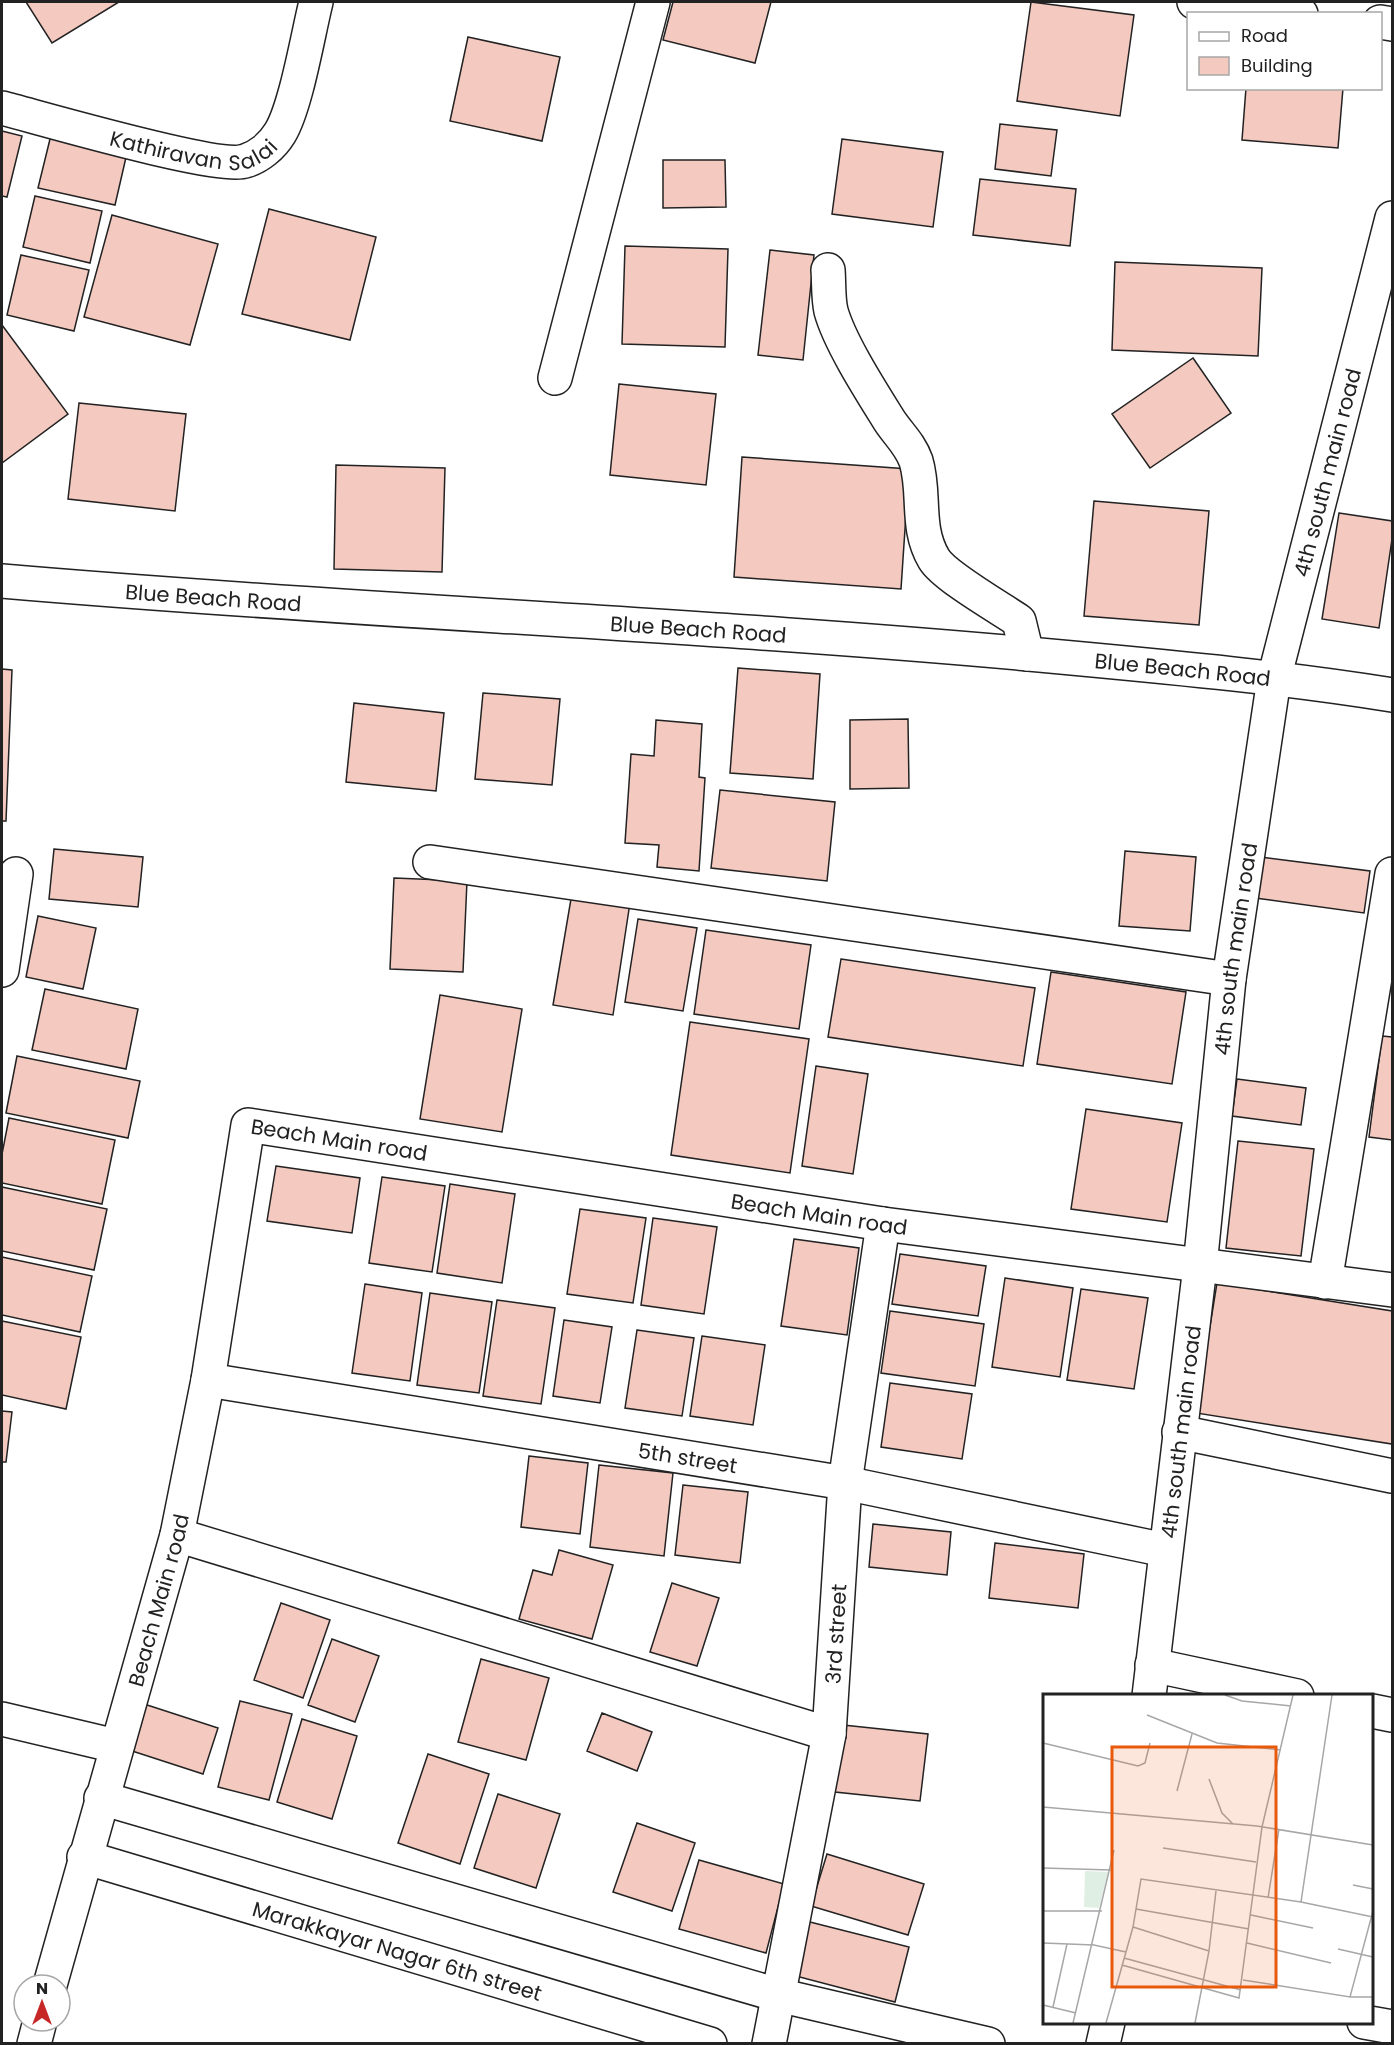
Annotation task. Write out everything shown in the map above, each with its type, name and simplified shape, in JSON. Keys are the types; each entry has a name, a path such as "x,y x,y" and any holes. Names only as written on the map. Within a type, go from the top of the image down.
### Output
{"street":[{"name":"Kathiravan Salai","path":"2,108 198,157 221,162 244,162 263,153 280,133 290,106 316,2"},
{"path":"555,378 653,2"},
{"path":"1194,2 1283,12"},
{"name":"4th south main road","path":"1150,1680 1200,1266 1229,979 1274,679 1392,218"},
{"path":"828,270 831,309 837,324 864,380 891,423 907,442 916,460 920,516 934,560 948,573 1018,621 1027,654"},
{"name":"Blue Beach Road","path":"2,581 193,597 845,637 1274,679 1392,695"},
{"path":"430,862 1229,979"},
{"path":"2,970 16,874"},
{"path":"1325,1282 1392,874"},
{"name":"Beach Main road","path":"53,1973 84,1857 177,1535 208,1380 248,1125 883,1224 1392,1290"},
{"name":"3rd street","path":"769,2043 829,1734 845,1483 883,1224"},
{"name":"5th street","path":"208,1380 845,1483 1165,1550"},
{"path":"1179,1432 1392,1476"},
{"path":"177,1535 829,1734"},
{"path":"1150,1680 1287,1694"},
{"path":"1373,1711 1392,1715"},
{"path":"2,1719 116,1746"},
{"path":"101,1798 778,1995 988,2043"},
{"name":"Marakkayar Nagar 6th street","path":"84,1857 710,2043"},
{"path":"1103,2043 1108,2024"},
{"path":"1373,2024 1392,2027"}],"building":[{"path":"26,2 119,2 52,43"},
{"path":"673,2 771,2 755,63 663,40"},
{"path":"1031,2 1134,15 1120,116 1017,101"},
{"path":"468,37 560,57 542,141 450,121"},
{"path":"1246,90 1343,90 1338,148 1242,140"},
{"path":"1000,124 1057,130 1051,176 995,169"},
{"path":"2,131 22,136 7,197 2,196"},
{"path":"51,135 127,153 115,205 38,188"},
{"path":"842,139 943,152 933,227 832,214"},
{"path":"663,160 725,160 726,207 663,208"},
{"path":"980,179 1076,189 1070,246 973,235"},
{"path":"35,196 102,211 90,263 23,247"},
{"path":"269,209 376,237 350,340 242,314"},
{"path":"112,215 218,244 190,345 84,317"},
{"path":"625,246 728,249 725,347 622,344"},
{"path":"770,250 814,255 803,360 758,355"},
{"path":"21,255 89,270 74,331 7,315"},
{"path":"1115,262 1262,268 1258,356 1112,350"},
{"path":"2,325 68,414 2,463"},
{"path":"1193,358 1231,413 1150,468 1112,414"},
{"path":"619,384 716,394 706,485 610,475"},
{"path":"79,403 186,414 175,511 68,499"},
{"path":"742,457 909,469 901,589 734,577"},
{"path":"336,465 445,468 442,572 334,569"},
{"path":"1094,501 1209,511 1199,625 1084,616"},
{"path":"1339,513 1392,521 1392,539 1379,628 1322,619"},
{"path":"738,668 820,674 813,779 730,773"},
{"path":"2,669 12,670 6,821 2,821"},
{"path":"483,693 560,699 552,785 475,779"},
{"path":"354,703 444,713 436,791 346,782"},
{"path":"908,719 909,788 850,789 850,720"},
{"path":"656,720 702,724 699,777 705,778 699,871 657,867 659,845 625,843 631,754 654,756"},
{"path":"720,790 835,802 827,881 711,868"},
{"path":"54,849 143,857 138,907 49,899"},
{"path":"1125,851 1196,857 1190,931 1119,926"},
{"path":"1253,856 1370,871 1364,913 1248,897"},
{"path":"394,878 467,881 463,972 390,969"},
{"path":"573,887 631,896 613,1015 553,1005"},
{"path":"38,916 96,928 83,989 26,977"},
{"path":"638,919 697,928 683,1011 625,1002"},
{"path":"706,930 811,945 799,1029 694,1014"},
{"path":"841,959 1035,988 1023,1066 828,1037"},
{"path":"1051,972 1186,992 1172,1084 1037,1064"},
{"path":"45,989 138,1009 126,1069 32,1050"},
{"path":"440,995 522,1009 502,1132 420,1119"},
{"path":"690,1022 809,1039 790,1173 671,1155"},
{"path":"1382,1036 1392,1037 1392,1140 1369,1137"},
{"path":"17,1056 140,1081 128,1138 6,1113"},
{"path":"816,1066 868,1074 853,1174 802,1166"},
{"path":"1237,1079 1306,1088 1301,1125 1232,1116"},
{"path":"1086,1109 1182,1123 1167,1222 1071,1209"},
{"path":"9,1118 115,1140 102,1204 2,1183 2,1154"},
{"path":"1238,1141 1314,1149 1301,1256 1226,1248"},
{"path":"276,1166 360,1178 352,1233 267,1221"},
{"path":"382,1177 445,1186 432,1272 369,1263"},
{"path":"450,1184 515,1194 502,1283 437,1273"},
{"path":"2,1187 107,1209 94,1270 2,1251"},
{"path":"580,1209 646,1218 633,1303 567,1294"},
{"path":"653,1218 717,1227 704,1314 641,1305"},
{"path":"794,1239 859,1248 847,1335 781,1326"},
{"path":"900,1254 986,1266 978,1316 892,1304"},
{"path":"2,1257 92,1276 80,1332 2,1315"},
{"path":"1005,1278 1073,1288 1060,1377 992,1367"},
{"path":"1217,1283 1392,1311 1392,1444 1196,1413"},
{"path":"365,1284 422,1293 410,1381 352,1373"},
{"path":"1081,1289 1148,1298 1134,1389 1067,1380"},
{"path":"430,1293 492,1302 479,1393 417,1385"},
{"path":"497,1300 555,1308 541,1404 483,1396"},
{"path":"890,1311 984,1324 975,1386 881,1373"},
{"path":"564,1320 612,1327 600,1403 553,1396"},
{"path":"2,1321 81,1337 66,1409 2,1395"},
{"path":"637,1330 694,1338 682,1416 625,1408"},
{"path":"702,1336 765,1345 753,1425 690,1416"},
{"path":"890,1383 972,1394 962,1459 881,1447"},
{"path":"2,1411 12,1412 6,1462 2,1462"},
{"path":"529,1456 588,1463 580,1534 521,1527"},
{"path":"599,1465 673,1473 664,1556 590,1547"},
{"path":"683,1485 748,1492 740,1563 675,1555"},
{"path":"873,1524 951,1532 947,1575 869,1567"},
{"path":"995,1543 1084,1554 1078,1608 989,1598"},
{"path":"559,1550 613,1565 592,1639 519,1619 533,1570 552,1575"},
{"path":"672,1583 719,1598 697,1666 650,1652"},
{"path":"281,1603 330,1620 303,1698 254,1680"},
{"path":"332,1639 379,1656 355,1722 308,1705"},
{"path":"481,1659 549,1678 526,1760 458,1742"},
{"path":"240,1701 292,1714 269,1800 218,1787"},
{"path":"141,1703 218,1728 203,1774 126,1749"},
{"path":"602,1713 652,1732 637,1771 587,1751"},
{"path":"302,1719 357,1736 332,1819 277,1802"},
{"path":"843,1725 928,1734 920,1801 835,1792"},
{"path":"428,1754 489,1774 460,1864 398,1843"},
{"path":"498,1794 560,1814 536,1888 474,1868"},
{"path":"637,1823 695,1843 672,1911 613,1892"},
{"path":"827,1854 924,1884 908,1935 811,1906"},
{"path":"699,1860 784,1884 766,1953 679,1929"},
{"path":"806,1921 909,1947 895,2002 792,1975"}]}
